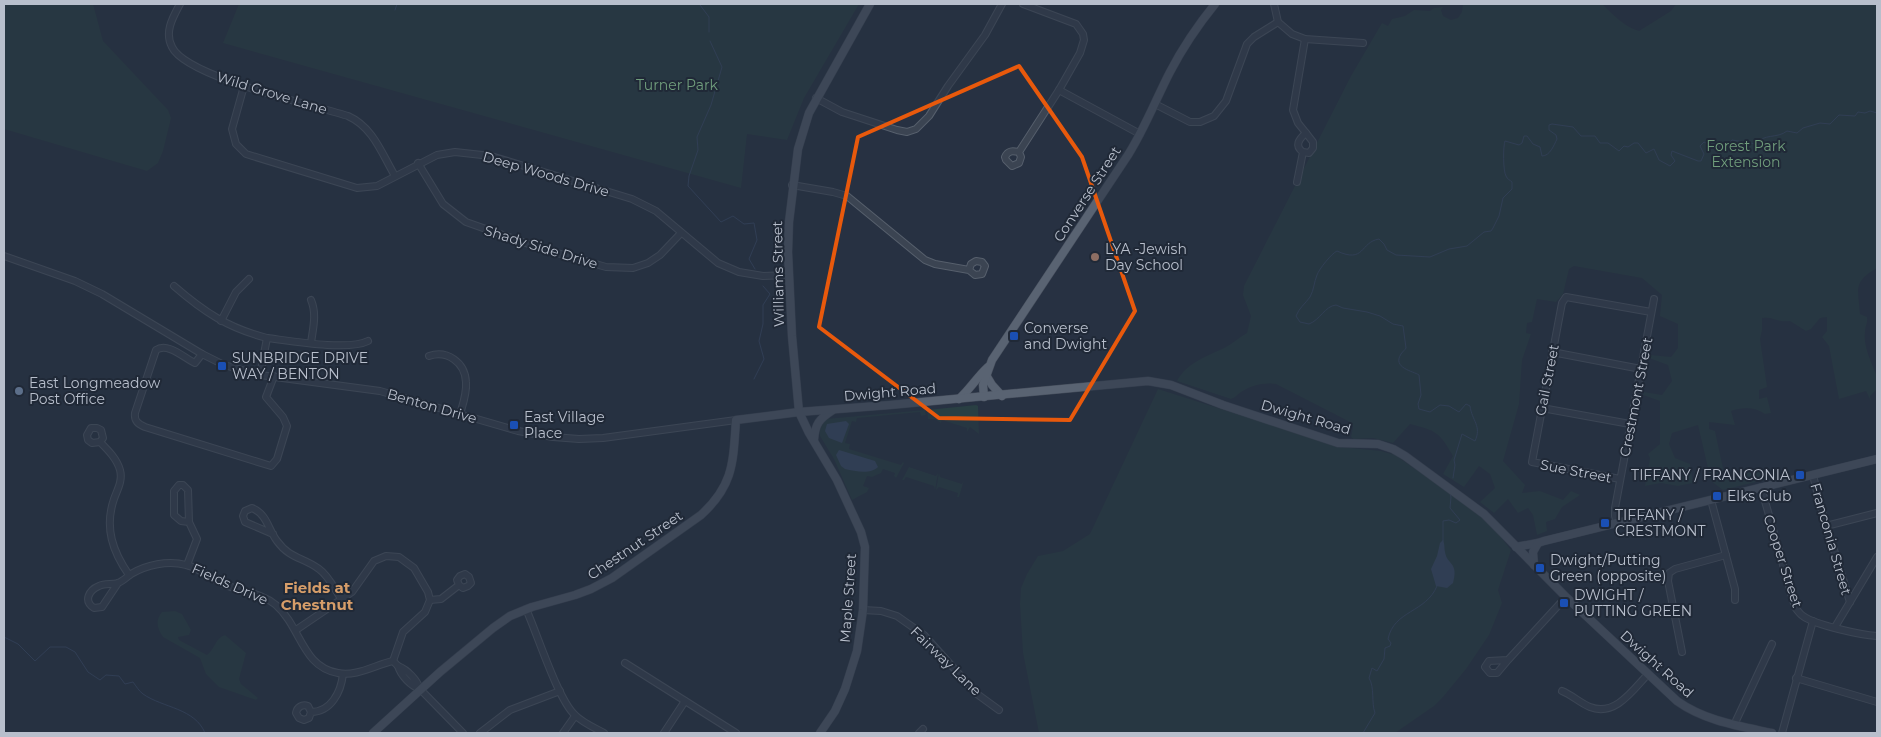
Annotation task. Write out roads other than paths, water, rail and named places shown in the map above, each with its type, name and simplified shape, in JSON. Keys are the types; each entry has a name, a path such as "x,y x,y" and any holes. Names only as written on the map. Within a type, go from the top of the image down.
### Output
{"main road":[{"name":"Williams Street","path":"799,412 792,340 789,274 788,238 792,185 800,142 809,113 870,4"},
{"name":"Converse Street","path":"984,397 983,385 989,366 1140,134 1181,52 1215,4"},
{"path":"959,398 989,366"},
{"path":"986,375 1002,396"},
{"name":"Dwight Road","path":"736,420 799,412 1002,396 1132,382 1158,382 1338,443 1371,443 1383,446 1405,456 1470,502 1495,524 1566,597 1668,693 1688,708 1710,718 1750,731 1772,733"},
{"path":"814,442 817,422 835,409"},
{"name":"Maple Street","path":"799,412 814,442 837,480 864,540 863,610 857,651 850,678 835,711 820,733"},
{"name":"Chestnut Street","path":"373,733 420,689 510,616 526,609 575,595 612,578 702,515 714,503 727,482 732,464 736,420"},
{"path":"1516,547 1877,459"},
{"path":"1535,566 1533,552 1538,543"}],"street":[{"name":"Wild Grove Lane","path":"180,4 171,22 169,32 175,53 187,63 205,72 244,86 357,120 371,134 395,176"},
{"path":"816,98 842,112 897,130 908,132 916,129 929,116 984,35 1002,4"},
{"path":"1019,152 1059,90 1082,48 1084,40 1083,34 1076,24 1023,4"},
{"path":"1274,4 1278,22 1292,34 1305,40 1363,43"},
{"path":"1155,104 1182,119 1194,123 1214,116 1226,101 1247,44 1254,37 1278,22"},
{"path":"1305,40 1293,110 1298,122 1306,133 1312,142 1314,148 1309,153 1303,152 1298,144 1306,133"},
{"name":"Deep Woods Drive","path":"244,86 232,129 236,144 246,154 357,188 377,186 437,155 455,152 490,156 632,198 656,211 718,263 739,272 763,276 789,274"},
{"path":"1059,90 1140,134"},
{"path":"1297,182 1303,152"},
{"name":"Shady Side Drive","path":"418,164 443,204 466,222 540,248 606,267 633,268 648,263 660,255 682,233"},
{"path":"792,185 844,195 855,201 925,260 935,264 969,270"},
{"name":"Benton Drive","path":"4,256 80,283 202,354 224,364 260,375 367,389 526,433 579,439 603,438 736,420"},
{"path":"221,321 236,292 249,280"},
{"path":"174,286 200,308 241,331 267,338 348,345 362,344 368,341"},
{"name":"Gail Street","path":"1532,462 1552,352 1562,303 1565,298 1651,312"},
{"name":"Crestmont Street","path":"1617,523 1615,508 1654,299"},
{"path":"311,300 314,307 311,342"},
{"path":"260,375 267,338"},
{"path":"202,354 195,363 171,349 162,347 156,350 134,413 134,418 138,423 145,427 271,466 276,460 287,426 283,417 266,397 274,376"},
{"path":"1552,352 1641,369"},
{"path":"429,356 447,355 456,360 461,368 466,378 466,386 460,414"},
{"path":"1542,408 1630,424"},
{"path":"100,442 117,461 121,471 119,487 110,509 109,524 110,535 118,559 129,575"},
{"name":"Sue Street","path":"1532,462 1620,479"},
{"name":"Franconia Street","path":"1813,475 1826,526 1850,602"},
{"path":"187,565 197,539 189,522 188,490 183,485 179,485 174,491 174,516 181,521 189,522"},
{"name":"Cooper Street","path":"1760,487 1795,607 1802,616 1835,627 1865,635 1877,636"},
{"path":"1711,500 1736,589 1735,600"},
{"path":"273,534 247,523 243,517 245,511 252,508 259,512 267,521 273,534 290,554 323,572 342,600"},
{"path":"1826,526 1877,513"},
{"path":"296,630 342,600 355,589 366,570 374,561 392,555 402,558 414,568 428,592 430,600 425,612 404,632 396,664"},
{"path":"1682,652 1668,581 1669,573 1675,569 1726,555"},
{"path":"1835,627 1877,557"},
{"name":"Fields Drive","path":"118,583 94,589 88,595 87,601 89,605 94,608 102,607 118,583 129,575 152,565 187,565 204,572 224,585 254,592 279,608 296,630 313,660 328,670 343,674"},
{"path":"430,600 440,599 458,585"},
{"path":"1508,660 1566,597"},
{"path":"526,609 560,691 575,716 604,733"},
{"name":"Fairway Lane","path":"863,610 881,611 897,616 924,635 977,694 999,710"},
{"path":"1782,733 1813,621"},
{"path":"1734,725 1772,644"},
{"path":"625,663 736,733"},
{"path":"311,712 321,712 330,705 340,688 343,674 396,664 405,669 416,681 420,689 463,733"},
{"path":"1562,691 1590,707 1600,710 1608,709 1620,703 1648,674"},
{"path":"1796,678 1877,702"},
{"path":"480,733 510,710 560,691"},
{"path":"664,733 685,701"},
{"path":"563,733 575,716"}],"water":[{"path":"846,421 849,424 842,443 829,438 825,431 827,424"},
{"path":"839,450 875,461 878,467 867,472 845,469 841,466 836,455"},
{"path":"1443,540 1446,556 1455,571 1453,583 1447,588 1436,586 1431,569 1440,543"}],"waterway":[{"path":"395,10 397,4"},
{"path":"701,4 709,17 709,32"},
{"path":"710,41 722,67 711,105 697,137 698,150 689,176 688,186 721,222 733,216 744,224 754,223 757,240 749,259 755,269"},
{"path":"1453,478 1454,460 1462,434 1475,441 1477,436 1476,424 1470,406 1466,404 1459,412 1449,406 1440,405 1430,412 1419,409 1418,404 1421,395 1419,375 1404,368 1399,363 1401,354 1406,348 1403,326 1393,324 1380,316 1336,305 1329,308 1309,324 1300,322 1296,316 1300,308 1310,297 1318,272 1335,252 1358,254 1368,244 1379,239 1387,250 1396,255 1430,257 1449,249 1467,246 1484,232 1491,231 1499,216 1503,198 1512,189 1512,182 1506,177 1504,169 1505,141 1519,145 1522,143 1524,136 1527,136 1533,144 1540,147 1542,156 1545,156 1557,139 1556,135 1549,130 1549,125 1552,124 1573,127 1581,136 1595,136 1600,143 1608,143 1619,151 1624,146 1628,147 1638,143 1646,153 1654,149 1659,160 1670,166 1675,161 1671,155 1672,151 1701,161 1704,154 1700,146 1704,142 1723,150 1732,140 1756,144 1763,138 1779,135 1787,131 1797,133 1803,128 1820,123 1830,124 1839,115 1855,116 1858,112 1865,113 1870,111 1877,113"},
{"path":"754,379 764,359 759,341 763,324 763,305 770,294 763,286"},
{"path":"1443,541 1443,521 1449,520 1456,523 1460,520 1450,508 1450,493"},
{"path":"1363,733 1375,713 1372,686 1369,678 1372,668 1377,671 1384,659 1385,648 1390,646 1391,643 1388,639 1391,630 1403,617 1426,602 1437,586"},
{"path":"4,637 18,644 35,661 50,647 66,647 75,652 88,672 100,680 106,675 119,676 125,684 133,682 143,694 151,699 178,709 194,718 205,733"}],"place":[{"name":"LYA -Jewish Day School","path":"1095,257"},
{"name":"Converse and Dwight","path":"1014,336"},
{"name":"SUNBRIDGE DRIVE WAY / BENTON","path":"222,366"},
{"name":"East Longmeadow Post Office","path":"19,391"},
{"name":"East Village Place","path":"514,425"},
{"name":"TIFFANY / FRANCONIA","path":"1800,475"},
{"name":"Elks Club","path":"1717,496"},
{"name":"TIFFANY / CRESTMONT","path":"1605,523"},
{"name":"Dwight/Putting Green (opposite)","path":"1540,568"},
{"name":"DWIGHT / PUTTING GREEN","path":"1564,603"}],"district":[{"name":"Fields at Chestnut","path":"317,596"}],"park label":[{"name":"Turner Park","path":"677,85"},
{"name":"Forest Park Extension","path":"1746,154"}]}
